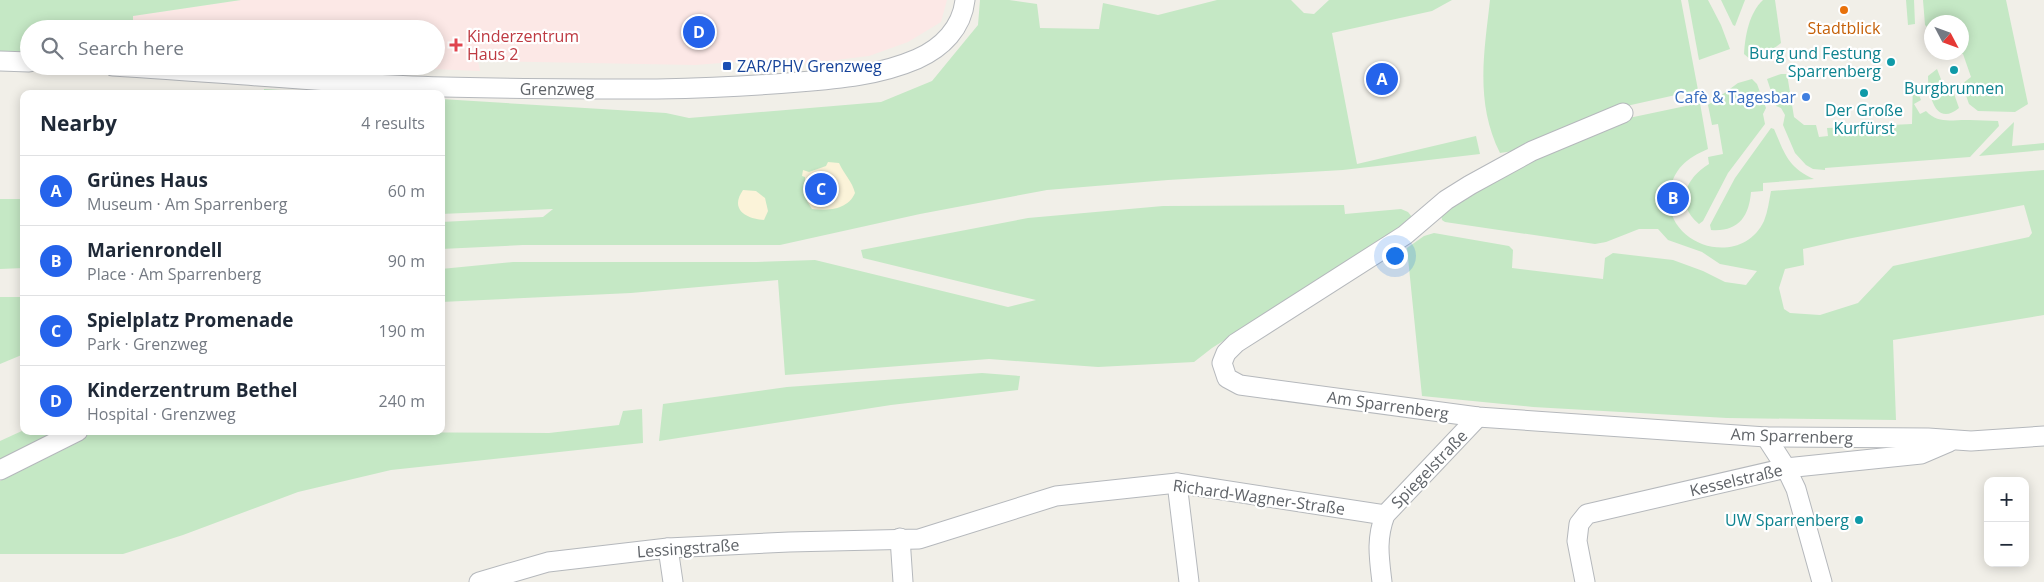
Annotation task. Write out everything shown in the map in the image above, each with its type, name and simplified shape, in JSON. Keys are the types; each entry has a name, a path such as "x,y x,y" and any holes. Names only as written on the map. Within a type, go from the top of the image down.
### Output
{"street":[{"name":"Grenzweg","path":"233,75 509,89 740,88 841,79 883,70 916,59 936,49 957,26 965,0"},
{"path":"0,61 20,62"},
{"name":"Am Sparrenberg","path":"1623,113 1532,151 1446,200 1405,236 1236,343 1226,353 1222,363 1227,378 1240,385 1478,417 1766,437 1971,441 2044,436"},
{"name":"Spiegelstraße","path":"1382,582 1378,549 1379,531 1385,515 1478,417"},
{"path":"0,470 70,435"},
{"path":"1766,437 1786,468 1796,489 1822,582"},
{"name":"Kesselstraße","path":"1585,582 1577,541 1579,524 1587,514 1786,468 1921,454 1955,440"},
{"path":"1178,483 1189,582"},
{"name":"Richard-Wagner-Straße","path":"900,538 919,539 1056,496 1178,483 1385,515"},
{"path":"900,538 903,582"},
{"name":"Lessingstraße","path":"480,582 548,562 668,548 900,538"},
{"path":"668,548 673,582"}],"shaded area":[{"path":"241,0 947,0 941,22 908,42 869,56 803,64 787,58 695,65 478,61 480,71 445,70 445,20 133,20 133,16"}],"green space":[{"path":"0,0 241,0 133,16 133,20 20,20 20,52 0,51"},
{"path":"980,0 1009,0 1037,4 1040,28 1099,29 1103,3 1158,15 1217,0 1291,0 1304,13 1314,14 1329,0 1452,0 1432,11 1332,33 1357,164 1476,136 1480,154 1343,170 1168,180 1047,190 920,214 780,245 523,245 445,249 445,222 543,217 553,209 445,214 445,99 666,113 689,118 881,102 932,81 978,25"},
{"path":"1490,0 1681,0 1698,90 1622,107 1513,151 1500,153 1492,134 1484,96 1484,59"},
{"path":"1688,0 1708,0 1721,25 1730,49 1699,60"},
{"path":"1721,0 1745,0 1735,26 1733,25"},
{"path":"1763,0 1775,0 1781,43 1760,59 1751,60 1744,54 1745,40 1754,11"},
{"path":"1906,0 1914,0 1915,24 1908,25"},
{"path":"1923,0 2006,0 2028,104 2015,112 1978,111 1969,104 1962,84 1971,77 1965,60 1969,60 1969,15 1924,15"},
{"path":"1937,69 1944,87 1952,88 1959,108 1951,113 1944,114 1939,111 1931,99 1928,76"},
{"path":"1787,74 1794,117 1804,125 1816,125 1819,137 1828,136 1827,128 1912,124 1913,80 1921,100 1914,104 1920,114 1926,111 1941,120 1998,121 1999,126 1970,157 1825,168 1825,170 1813,169 1806,165 1795,153 1783,125 1785,115 1781,108 1776,106 1767,79"},
{"path":"1752,79 1757,84 1766,108 1763,114 1765,124 1728,173 1703,221 1699,224 1691,216 1687,208 1686,191 1694,176 1709,164 1708,157 1723,154 1718,124 1712,125 1708,105 1738,83"},
{"path":"1700,103 1708,149 1688,160 1674,177 1670,192 1671,211 1678,226 1690,238 1705,245 1722,248 1738,245 1753,236 1764,221 1771,191 2044,170 2044,315 1893,340 1896,420 1727,418 1533,407 1422,396 1407,248 1424,236 1434,233 1509,246 1513,250 1512,268 1603,279 1605,258 1613,253 1673,260 1703,271 1725,282 1746,285 1757,271 1720,264 1702,252 1668,240 1658,229 1639,229 1606,242 1595,244 1445,222 1442,220 1441,215 1510,169 1624,119","holes":["2024,205 2032,233 2029,237 1893,266 1858,303 1820,315 1790,313 1784,309 1779,288 1785,269 1804,265 1803,249"]},
{"path":"2014,122 2012,146 2044,143 2044,150 1979,156"},
{"path":"1771,128 1774,129 1784,152 1798,170 1814,179 1763,183 1763,191 1751,192 1748,209 1740,221 1728,228 1711,230 1710,225 1735,178"},
{"path":"0,199 20,199 20,268 0,269"},
{"path":"1344,205 1345,214 1401,209 1408,212 1412,217 1411,222 1212,348 1194,362 1098,367 989,359 785,375 778,280 631,293 445,302 445,269 513,262 756,262 815,260 1008,307 1036,300 863,258 861,250 1028,218 1163,206"},
{"path":"0,297 20,297 20,356 0,364"},
{"path":"982,373 1020,376 1018,390 891,405 659,441 663,404 787,387"},
{"path":"642,409 643,443 391,470 298,492 183,535 123,554 0,554 0,481 61,445 82,435 445,435 445,433 549,433 619,425 623,411"},
{"path":"20,432 20,435 53,435 0,461 0,441"}],"sand":[{"path":"828,162 839,163 855,193 852,199 842,206 824,210 812,209 807,201 805,177 802,176 803,170 809,172 826,166"},
{"path":"743,190 756,191 765,198 768,211 764,220 752,218 739,208 739,197"}],"place":[{"name":"Stadtblick","path":"1844,10"},
{"name":"Kinderzentrum Bethel","path":"699,32"},
{"name":"Kinderzentrum Haus 2","path":"456,45"},
{"name":"Burg und Festung Sparrenberg","path":"1891,62"},
{"name":"ZAR/PHV Grenzweg","path":"727,66"},
{"name":"Burgbrunnen","path":"1954,70"},
{"name":"Grünes Haus","path":"1382,79"},
{"name":"Der Große Kurfürst","path":"1864,93"},
{"name":"Cafè & Tagesbar","path":"1806,97"},
{"name":"Spielplatz Promenade","path":"821,189"},
{"name":"Marienrondell","path":"1673,198"},
{"name":"UW Sparrenberg","path":"1859,520"}]}
